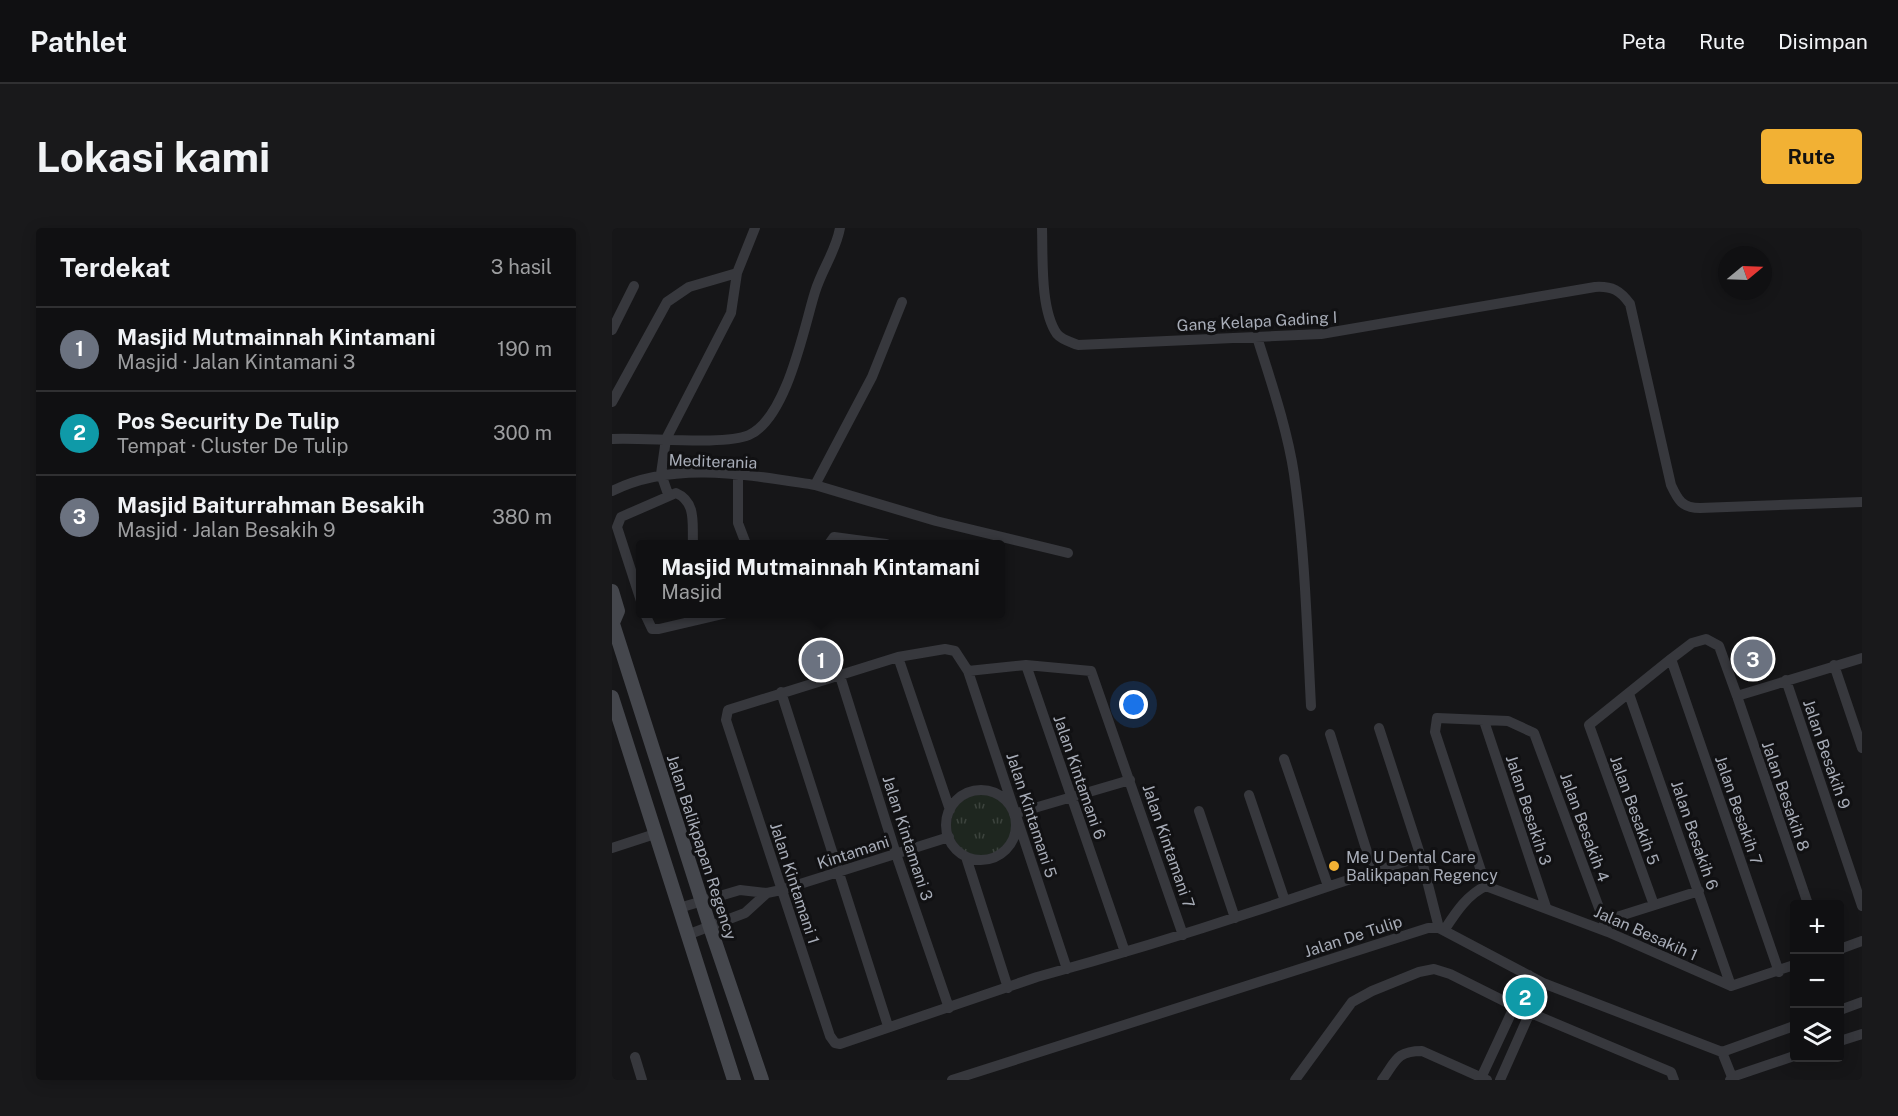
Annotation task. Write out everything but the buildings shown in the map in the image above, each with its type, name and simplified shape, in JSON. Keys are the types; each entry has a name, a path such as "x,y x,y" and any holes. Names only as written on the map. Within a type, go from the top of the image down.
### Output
{"street":[{"path":"668,494 661,474 666,439 730,313 737,273 755,228"},
{"path":"612,439 728,439 750,435 761,428 794,368 815,290 838,242 840,228"},
{"name":"Gang Kelapa Gading I","path":"1042,228 1044,287 1049,314 1057,333 1064,340 1078,345 1092,346 1191,338 1257,338 1348,331 1458,309 1595,287 1609,287 1618,290 1630,304 1671,485 1681,503 1689,508 1700,508 1862,502"},
{"path":"612,402 667,302 689,287 737,273"},
{"path":"612,330 634,286"},
{"path":"815,485 872,377 902,302"},
{"path":"1257,338 1281,415 1293,473 1306,589 1311,706"},
{"name":"Mediterania","path":"612,491 628,483 661,474 738,474 815,485 936,521 1068,554"},
{"path":"738,474 738,523 744,540"},
{"path":"636,571 617,527 621,517 668,494 676,493 688,502 692,509 693,540"},
{"path":"832,540 834,537 856,540"},
{"name":"Jalan Balikpapan Regency","path":"612,591 618,611 612,625 762,1080"},
{"path":"647,618 652,629 659,629 706,618"},
{"name":"Jalan Besakih 8","path":"1671,659 1692,644 1706,639 1719,646 1807,900"},
{"path":"1130,780 1091,671 1026,665 968,671 955,651 945,649 898,657 781,692 888,1026 1183,935 1420,857"},
{"path":"898,657 950,810"},
{"path":"1737,696 1862,658"},
{"path":"1629,694 1671,659"},
{"name":"Jalan Besakih 7","path":"1671,659 1779,972"},
{"name":"Jalan Kintamani 6","path":"1026,665 1125,952"},
{"path":"1834,665 1862,748"},
{"name":"Jalan Kintamani 5","path":"968,671 1067,969"},
{"name":"Jalan Kintamani 3","path":"840,676 896,854 949,1008"},
{"name":"Jalan Besakih 9","path":"1786,680 1862,906"},
{"name":"Jalan Kintamani 1","path":"781,692 728,710 726,720 830,1036 835,1043 888,1026"},
{"name":"Jalan Besakih 5","path":"1629,694 1589,725 1654,905"},
{"name":"Jalan Besakih 6","path":"1629,694 1731,986"},
{"path":"612,697 734,1080"},
{"path":"1442,928 1477,890 1486,886 1435,732 1437,718 1484,721"},
{"name":"Jalan Besakih 4","path":"1484,721 1508,721 1534,733 1608,932"},
{"name":"Jalan Besakih 3","path":"1484,721 1546,907"},
{"path":"1379,728 1442,928 1543,983 1722,1052 1790,1027"},
{"path":"1330,734 1373,871"},
{"path":"1284,759 1328,886"},
{"name":"Jalan Kintamani 7","path":"1015,813 1130,780 1183,935"},
{"path":"988,791 1004,799 1015,813 1016,832 1013,841 1001,855 984,860 966,857 959,852 949,837 947,819 950,810 962,796 988,791"},
{"path":"1249,795 1285,901"},
{"path":"1199,811 1235,918"},
{"path":"612,848 655,834"},
{"name":"Kintamani","path":"679,908 740,890 767,893 781,890 949,837"},
{"path":"966,857 1008,988"},
{"name":"Jalan Besakih 1","path":"1486,886 1608,932 1731,986"},
{"path":"1604,921 1699,891"},
{"path":"687,935 745,914 767,893"},
{"name":"Jalan De Tulip","path":"952,1080 1428,928 1442,928"},
{"path":"1844,947 1862,941"},
{"path":"1731,986 1790,967"},
{"path":"1296,1080 1352,1002 1362,995 1419,972 1434,969 1450,974 1531,1014 1671,1072 1674,1080"},
{"path":"1382,1080 1395,1059 1411,1051 1422,1051 1483,1079 1529,975"},
{"path":"1500,1080 1543,983"},
{"path":"1844,1008 1862,1002"},
{"path":"1844,1039 1862,1034"},
{"path":"1722,1052 1731,1078 1790,1057"},
{"path":"635,1057 642,1080"}],"green space":[{"path":"982,794 994,796 1004,803 1011,813 1013,825 1011,837 1004,847 994,854 982,856 970,854 960,847 953,837 951,825 953,813 960,803 970,796"}],"place":[{"name":"Masjid Baiturrahman Besakih","path":"1753,659"},
{"name":"Masjid Mutmainnah Kintamani","path":"821,660"},
{"name":"Me U Dental Care Balikpapan Regency","path":"1334,866"},
{"name":"Pos Security De Tulip","path":"1525,997"}]}
